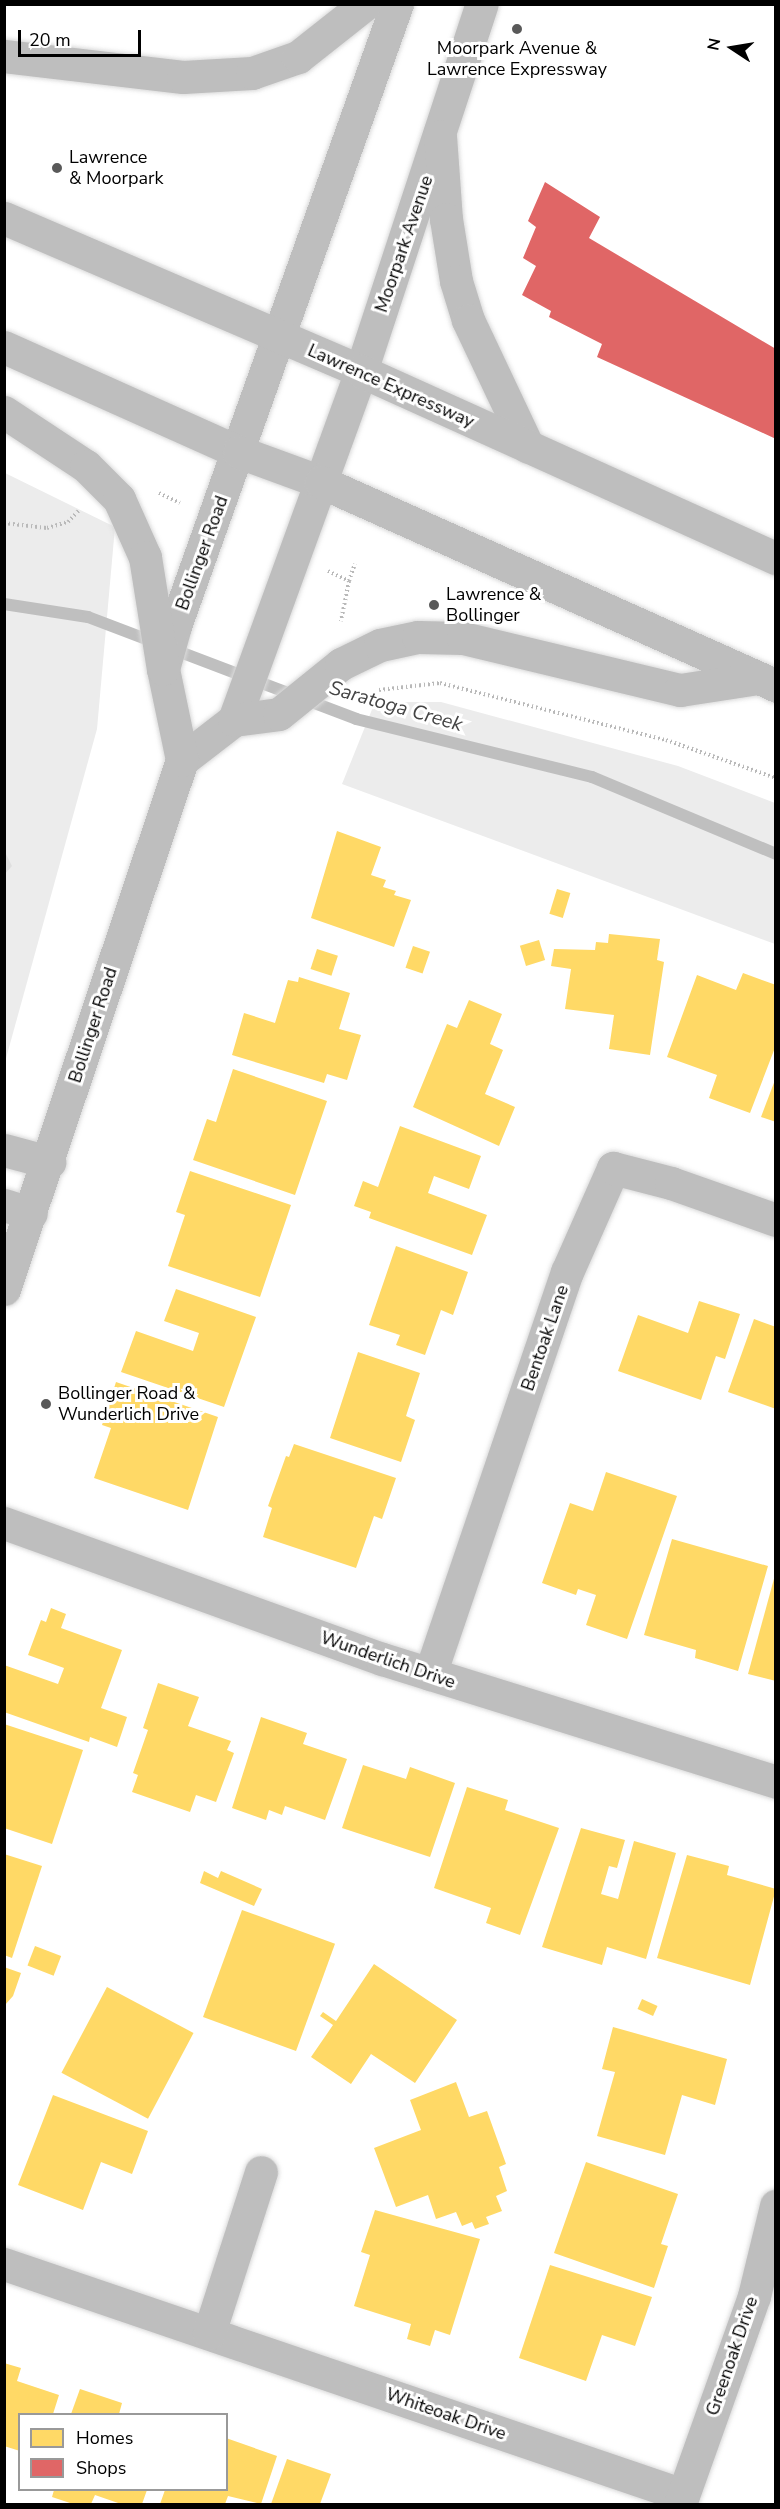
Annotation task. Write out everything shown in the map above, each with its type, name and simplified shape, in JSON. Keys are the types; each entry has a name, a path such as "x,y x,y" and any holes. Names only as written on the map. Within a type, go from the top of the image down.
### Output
{"main road":[{"path":"4,56 183,77 252,73 298,57 365,4"},
{"path":"239,452 397,4"},
{"name":"Moorpark Avenue","path":"321,482 441,136 482,4"},
{"path":"441,136 446,219 456,281 468,320 528,447"},
{"name":"Lawrence Expressway","path":"4,218 361,371 776,558"},
{"path":"4,347 239,452 321,482 767,682"},
{"path":"4,412 86,466 119,499 145,557 163,621 163,669 182,760 238,710 321,482"},
{"name":"Bollinger Road","path":"163,621 239,452"},
{"path":"238,710 279,714 341,664 380,645 418,637 463,638 680,690 767,682"},
{"name":"Bollinger Road","path":"4,1289 18,1209 49,1162 182,760"},
{"path":"4,1150 49,1162"},
{"name":"Bentoak Lane","path":"430,1674 567,1272 613,1168 672,1183 776,1220"},
{"name":"Wunderlich Drive","path":"4,1523 430,1674 776,1782"},
{"path":"209,2333 261,2172"},
{"name":"Greenoak Drive","path":"682,2500 754,2296 776,2206"},
{"name":"Whiteoak Drive","path":"4,2264 209,2333 682,2500"}],"path":[{"path":"4,523 47,528 68,522 85,504"},
{"path":"294,556 349,581"},
{"path":"340,626 349,581 355,564"},
{"path":"373,691 440,683 666,740 776,778"}],"shaded area":[{"path":"5,473 115,527 97,729 5,1062"},
{"path":"375,702 441,702 678,766 775,803 775,944 342,784"}],"building: Homes":[{"path":"337,831 381,847 371,875 386,880 383,887 396,891 394,895 411,900 394,947 311,918"},
{"path":"557,889 570,893 563,918 549,914"},
{"path":"609,934 660,939 657,960 664,962 650,1055 609,1049 614,1015 565,1009 571,969 551,966 554,949 595,950 596,942 608,943"},
{"path":"539,940 545,960 526,966 520,946"},
{"path":"413,946 430,952 423,974 406,968"},
{"path":"317,949 338,956 331,976 311,969"},
{"path":"743,973 776,985 776,1045 750,1113 709,1098 717,1075 667,1057 697,975 736,990"},
{"path":"299,977 350,993 339,1029 361,1035 347,1080 327,1074 324,1083 232,1055 244,1013 275,1023 288,980 298,982"},
{"path":"469,1000 502,1014 490,1044 503,1050 485,1094 515,1107 499,1146 413,1107 447,1024 457,1028"},
{"path":"233,1069 327,1101 295,1195 193,1160 207,1119 216,1122"},
{"path":"776,1080 776,1122 761,1117"},
{"path":"400,1126 481,1156 469,1189 434,1176 428,1193 487,1215 472,1255 369,1218 371,1212 354,1206 363,1181 378,1187"},
{"path":"190,1171 291,1205 260,1297 168,1266 185,1215 176,1212"},
{"path":"396,1246 468,1272 453,1315 441,1310 425,1355 396,1345 400,1335 369,1325"},
{"path":"176,1289 256,1317 224,1407 121,1372 136,1331 193,1351 199,1333 164,1321"},
{"path":"699,1301 740,1314 725,1359 716,1356 701,1400 618,1371 638,1315 688,1333"},
{"path":"754,1319 776,1327 776,1409 728,1392"},
{"path":"358,1352 420,1373 406,1416 415,1420 401,1462 330,1438"},
{"path":"116,1382 218,1417 188,1510 94,1478 111,1428 102,1425"},
{"path":"294,1444 396,1478 382,1519 374,1516 356,1568 263,1537 272,1508 268,1506 286,1456 289,1457"},
{"path":"606,1472 677,1496 627,1639 586,1625 596,1595 578,1589 576,1595 542,1583 570,1503 593,1511"},
{"path":"672,1539 768,1566 738,1671 695,1658 696,1650 644,1635"},
{"path":"776,1575 776,1681 748,1674"},
{"path":"51,1608 66,1614 61,1628 122,1650 101,1708 127,1717 117,1747 90,1737 89,1742 4,1712 4,1665 58,1684 64,1668 28,1655 41,1620 46,1622"},
{"path":"158,1683 199,1697 188,1726 231,1741 227,1750 234,1753 216,1802 196,1795 190,1812 132,1792 138,1775 133,1773 148,1730 143,1728"},
{"path":"261,1717 307,1733 303,1744 347,1759 325,1820 285,1806 282,1815 269,1810 266,1820 232,1808"},
{"path":"4,1724 83,1750 52,1844 4,1828"},
{"path":"363,1765 406,1779 410,1767 455,1783 430,1857 342,1828"},
{"path":"467,1787 508,1800 505,1810 559,1828 520,1935 486,1923 491,1908 434,1888"},
{"path":"581,1828 625,1840 617,1868 609,1866 601,1894 618,1899 634,1841 676,1853 646,1959 607,1947 602,1965 542,1947"},
{"path":"4,1854 42,1866 12,1958 4,1955"},
{"path":"687,1855 729,1866 727,1875 776,1889 750,1985 657,1958"},
{"path":"204,1871 218,1878 221,1871 262,1889 254,1906 200,1883"},
{"path":"242,1910 335,1944 296,2051 203,2017"},
{"path":"35,1946 61,1956 54,1976 27,1966"},
{"path":"374,1964 457,2020 415,2083 371,2054 351,2084 311,2057 333,2025 320,2016 323,2012 336,2021"},
{"path":"4,1967 21,1973 13,1996 5,2005"},
{"path":"107,1987 194,2033 148,2119 61,2073"},
{"path":"642,1999 658,2006 653,2016 638,2009"},
{"path":"613,2027 727,2059 715,2105 682,2095 665,2155 597,2136 615,2072 602,2069"},
{"path":"456,2082 469,2117 487,2111 506,2164 499,2167 507,2191 496,2196 502,2211 486,2217 489,2224 475,2229 472,2222 462,2226 456,2212 436,2219 428,2195 396,2207 374,2148 421,2130 410,2100"},
{"path":"53,2095 148,2131 132,2174 101,2162 83,2210 18,2185"},
{"path":"586,2162 678,2194 661,2244 668,2246 654,2288 554,2253"},
{"path":"375,2210 480,2239 450,2335 435,2330 430,2346 407,2339 411,2324 354,2306 370,2255 361,2252"},
{"path":"550,2265 652,2297 635,2346 602,2335 586,2381 519,2358"},
{"path":"4,2363 21,2368 17,2381 59,2395 53,2413 18,2413 18,2450 4,2446"},
{"path":"80,2389 122,2403 119,2413 71,2413"},
{"path":"228,2439 277,2456 261,2504 228,2496 225,2504 160,2504 165,2491 228,2491"},
{"path":"287,2459 331,2474 320,2504 271,2504"},
{"path":"54,2491 147,2491 142,2504 121,2504 95,2495 91,2504 73,2504 52,2497"}],"building: Shops":[{"path":"545,182 600,217 589,238 776,349 776,439 597,357 602,344 549,317 551,311 522,295 536,266 523,258 536,227 528,221"}],"building: Other":[{"path":"4,850 12,866 4,875"}],"waterway":[{"name":"Saratoga Creek","path":"4,604 88,617 356,719 592,777 776,854"}],"place":[{"name":"Moorpark Avenue & Lawrence Expressway","path":"517,29"},
{"name":"Lawrence & Moorpark","path":"57,168"},
{"name":"Lawrence & Bollinger","path":"434,605"},
{"name":"Bollinger Road & Wunderlich Drive","path":"46,1404"}]}
